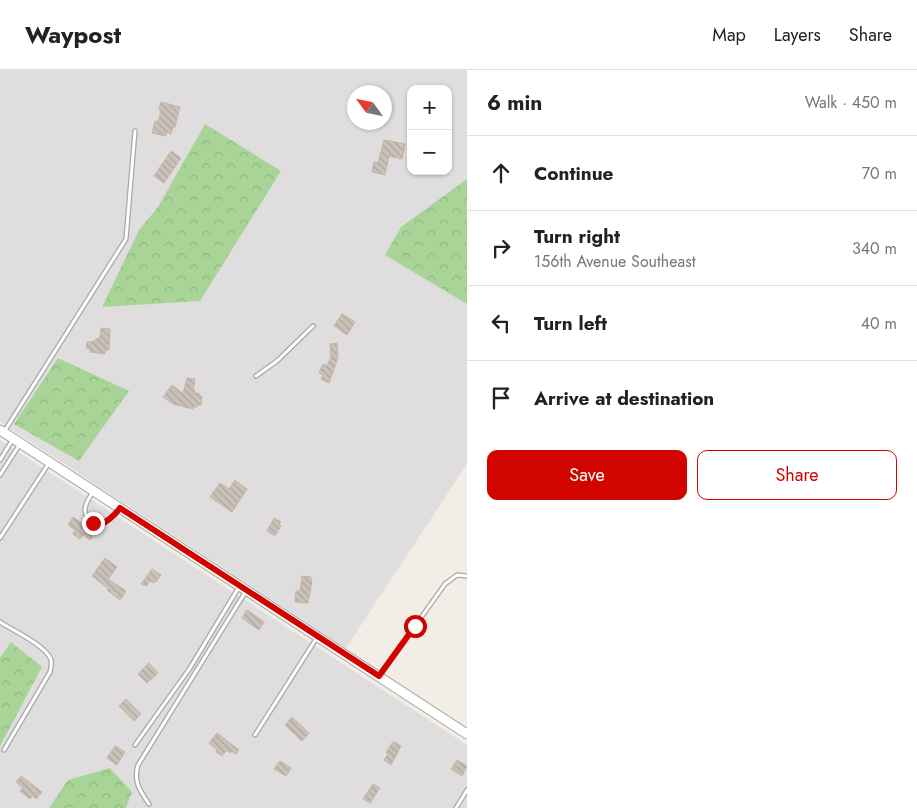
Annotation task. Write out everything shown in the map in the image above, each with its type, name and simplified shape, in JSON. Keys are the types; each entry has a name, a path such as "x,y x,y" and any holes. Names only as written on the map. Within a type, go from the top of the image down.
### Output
{"street":[{"path":"2,431 467,734"}],"lane":[{"path":"2,431 126,239 136,131"},
{"path":"256,376 277,361 313,326"},
{"path":"0,460 17,441"},
{"path":"0,475 17,441"},
{"path":"0,538 49,462"},
{"path":"93,491 84,507 85,513 93,523 98,526 103,524 116,514 120,508"},
{"path":"379,676 444,584 457,575 467,576"},
{"path":"134,745 190,668 243,589"},
{"path":"149,804 136,782 138,765 243,589"},
{"path":"0,622 35,644 50,658 52,664 50,672 4,750"},
{"path":"255,735 318,636"},
{"path":"456,808 467,790"}],"shaded area":[{"path":"0,70 467,70 467,464 346,648 0,422"},
{"path":"0,440 467,745 467,808 0,808"}],"green space":[{"path":"205,124 281,171 200,301 102,307 139,230 158,207"},
{"path":"467,179 467,304 385,255 401,227"},
{"path":"58,358 129,391 79,461 14,424"},
{"path":"11,642 42,667 0,746 0,658"},
{"path":"110,768 132,792 126,808 49,808 68,780"}],"building":[{"path":"161,102 180,107 175,127 173,127 171,134 167,132 166,136 152,133 155,121 158,122"},
{"path":"384,140 405,144 402,159 389,156 385,175 372,172 374,162 378,163"},
{"path":"171,151 181,158 164,183 154,176"},
{"path":"342,314 355,322 347,335 334,326"},
{"path":"101,328 110,329 109,350 105,350 105,354 90,352 90,349 86,348 87,342 92,342 100,337"},
{"path":"337,343 338,358 329,383 321,379 323,375 319,373 323,364 327,366 331,357 330,344"},
{"path":"187,378 195,379 194,393 199,393 199,396 202,396 201,405 193,407 193,409 173,404 163,397 172,385 183,394"},
{"path":"235,480 247,489 232,512 210,497 220,483 229,489"},
{"path":"73,517 88,528 85,532 93,537 90,540 83,535 80,539 73,534 75,530 68,525"},
{"path":"274,518 281,522 279,524 281,526 275,536 267,531"},
{"path":"105,558 117,567 108,579 126,591 120,600 92,576"},
{"path":"152,569 161,575 156,582 150,581 146,586 141,584"},
{"path":"302,576 311,577 312,581 308,603 295,602 296,591 300,591"},
{"path":"247,610 264,622 259,630 242,618"},
{"path":"149,663 158,673 147,683 138,674"},
{"path":"126,699 141,714 134,721 119,706"},
{"path":"292,717 309,733 302,741 285,725"},
{"path":"217,733 239,750 236,754 231,751 230,753 227,750 222,756 216,752 217,750 209,743"},
{"path":"394,742 401,746 391,765 384,760 388,754 386,753"},
{"path":"115,746 125,752 117,765 107,758"},
{"path":"457,760 467,766 462,776 451,769"},
{"path":"280,761 291,768 286,776 274,769"},
{"path":"21,776 42,792 36,799 33,796 30,799 20,791 23,788 16,782"},
{"path":"373,784 380,788 370,803 363,799"}],"route":[{"path":"93,523 98,526 103,524 116,514 120,508 379,676 415,626"}]}
